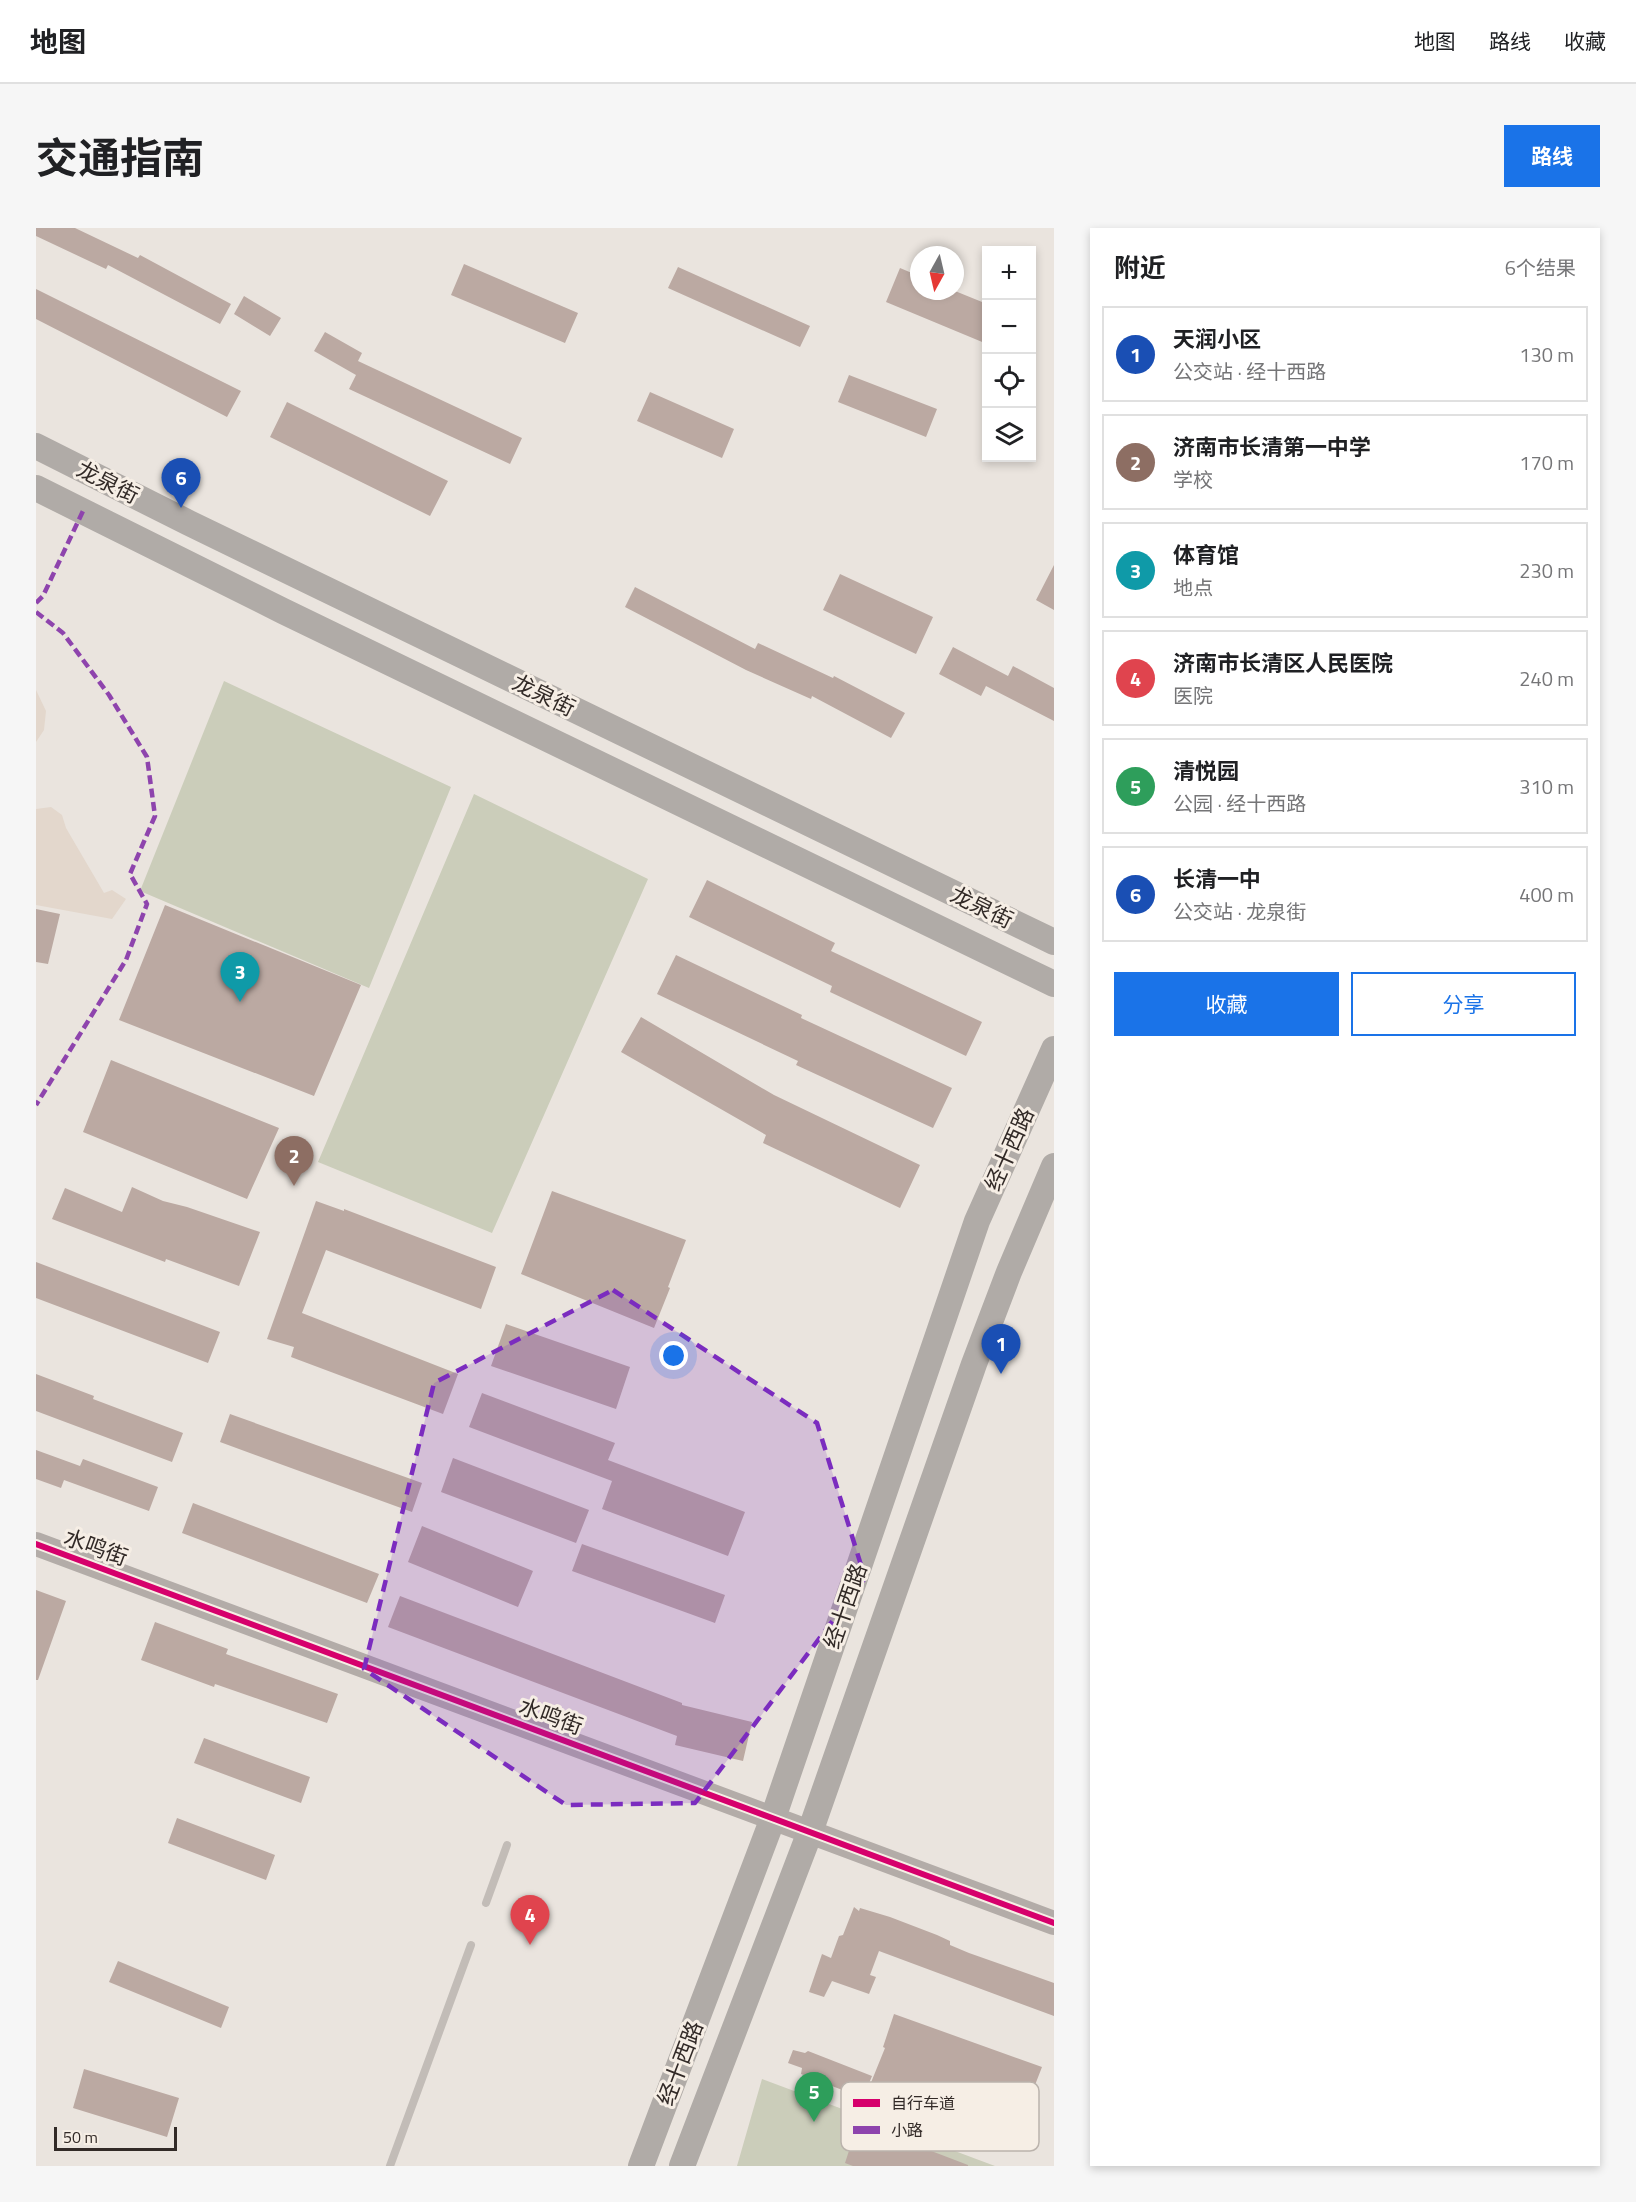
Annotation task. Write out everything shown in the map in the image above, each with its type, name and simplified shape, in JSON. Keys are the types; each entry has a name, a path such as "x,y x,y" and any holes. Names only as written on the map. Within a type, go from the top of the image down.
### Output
{"main road":[{"name":"龙泉街","path":"36,446 189,523 1054,942"},
{"name":"龙泉街","path":"36,488 283,612 1054,984"},
{"name":"经十西路","path":"641,2166 773,1818 977,1221 1054,1049"},
{"name":"经十西路","path":"682,2166 810,1832 974,1364 1009,1272 1054,1166"}],"street":[{"name":"水鸣街","path":"36,1544 1054,1923"}],"lane":[{"path":"486,1903 507,1845"},
{"path":"390,2166 471,1945"}],"highlighted area":[{"path":"613,1290 817,1423 865,1578 695,1803 566,1805 364,1669 434,1383"}],"green space":[{"path":"224,681 451,787 369,988 140,891"},
{"path":"474,794 648,879 492,1233 318,1162"},
{"path":"762,2079 841,2108 841,2151 955,2151 995,2166 737,2166"}],"shaded area":[{"path":"36,690 46,711 44,730 36,742"},
{"path":"51,807 62,815 66,828 104,893 112,890 126,899 112,919 36,905 36,809"}],"building":[{"path":"36,228 75,228 138,258 140,255 231,304 220,324 108,265 106,269 36,236"},
{"path":"464,264 578,313 565,343 451,295"},
{"path":"678,267 810,326 800,347 668,288"},
{"path":"900,268 910,272 910,300 964,300 964,295 982,302 982,342 886,302"},
{"path":"36,289 241,391 227,417 36,319"},
{"path":"244,296 281,318 270,336 234,314"},
{"path":"325,332 362,353 358,361 522,438 510,464 349,389 356,375 314,351"},
{"path":"849,375 937,409 926,437 838,402"},
{"path":"650,392 734,429 722,458 637,421"},
{"path":"287,402 448,481 430,516 270,437"},
{"path":"1054,565 1054,610 1036,600"},
{"path":"840,574 933,617 916,654 823,610"},
{"path":"635,587 755,649 758,643 833,678 834,676 905,713 891,738 812,696 811,699 746,670 625,607"},
{"path":"953,647 1008,676 1013,666 1054,688 1054,721 986,686 981,696 939,674"},
{"path":"707,880 835,943 831,951 982,1022 966,1056 830,992 832,986 689,917"},
{"path":"165,905 361,985 314,1096 119,1020"},
{"path":"36,909 60,914 48,964 36,962"},
{"path":"676,955 802,1015 801,1018 952,1088 933,1128 796,1065 798,1061 657,994"},
{"path":"641,1017 774,1095 920,1165 900,1208 763,1143 766,1135 621,1052"},
{"path":"111,1060 279,1128 247,1199 83,1132"},
{"path":"132,1187 163,1201 260,1232 239,1286 166,1259 165,1262 52,1219 65,1188 122,1212"},
{"path":"552,1191 686,1240 654,1328 521,1274"},
{"path":"316,1201 344,1211 344,1209 496,1267 481,1309 326,1250 302,1313 458,1374 443,1414 291,1357 294,1347 267,1339"},
{"path":"36,1262 220,1332 208,1363 36,1298"},
{"path":"506,1324 630,1367 616,1409 491,1366"},
{"path":"36,1374 94,1396 93,1399 183,1433 172,1462 36,1411"},
{"path":"482,1393 615,1443 608,1460 745,1512 728,1556 602,1509 612,1481 469,1427"},
{"path":"230,1414 422,1483 412,1512 220,1442"},
{"path":"36,1450 80,1466 83,1459 158,1487 149,1511 64,1480 61,1488 36,1479"},
{"path":"453,1458 589,1510 576,1543 441,1492"},
{"path":"193,1503 379,1574 367,1603 182,1533"},
{"path":"422,1526 533,1571 518,1607 408,1562"},
{"path":"582,1544 725,1595 715,1623 572,1571"},
{"path":"36,1590 66,1601 38,1680 36,1680"},
{"path":"400,1596 682,1703 682,1705 752,1722 743,1761 675,1745 677,1736 388,1627"},
{"path":"155,1622 228,1649 226,1654 338,1694 327,1723 215,1684 214,1687 141,1660"},
{"path":"204,1738 310,1777 301,1803 194,1763"},
{"path":"177,1818 275,1855 266,1880 168,1843"},
{"path":"854,1907 859,1911 860,1908 890,1917 937,1935 950,1941 950,1945 969,1953 1054,1983 1054,2016 879,1951 870,1975 876,1977 869,1994 832,1981 824,1997 809,1992 822,1954 831,1958"},
{"path":"118,1961 229,2007 221,2028 109,1982"},
{"path":"894,2014 1042,2067 1036,2082 871,2082 885,2048 883,2047"},
{"path":"793,2050 805,2053 808,2051 872,2076 870,2082 841,2082 841,2089 801,2074 802,2068 788,2063"},
{"path":"84,2069 179,2098 167,2137 73,2108"},
{"path":"849,2151 931,2151 968,2166 853,2166 845,2163"}],"marked path":[{"path":"36,603 43,596 83,511"},
{"path":"36,612 63,633 109,695 147,757 155,816 130,874 147,904 126,960 36,1105"}],"cycle path":[{"path":"36,1544 1054,1923"}],"place":[{"name":"长清一中","path":"181,508"},
{"name":"体育馆","path":"240,1002"},
{"name":"济南市长清第一中学","path":"294,1186"},
{"name":"天润小区","path":"1001,1374"},
{"name":"济南市长清区人民医院","path":"530,1945"},
{"name":"清悦园","path":"814,2122"}]}
